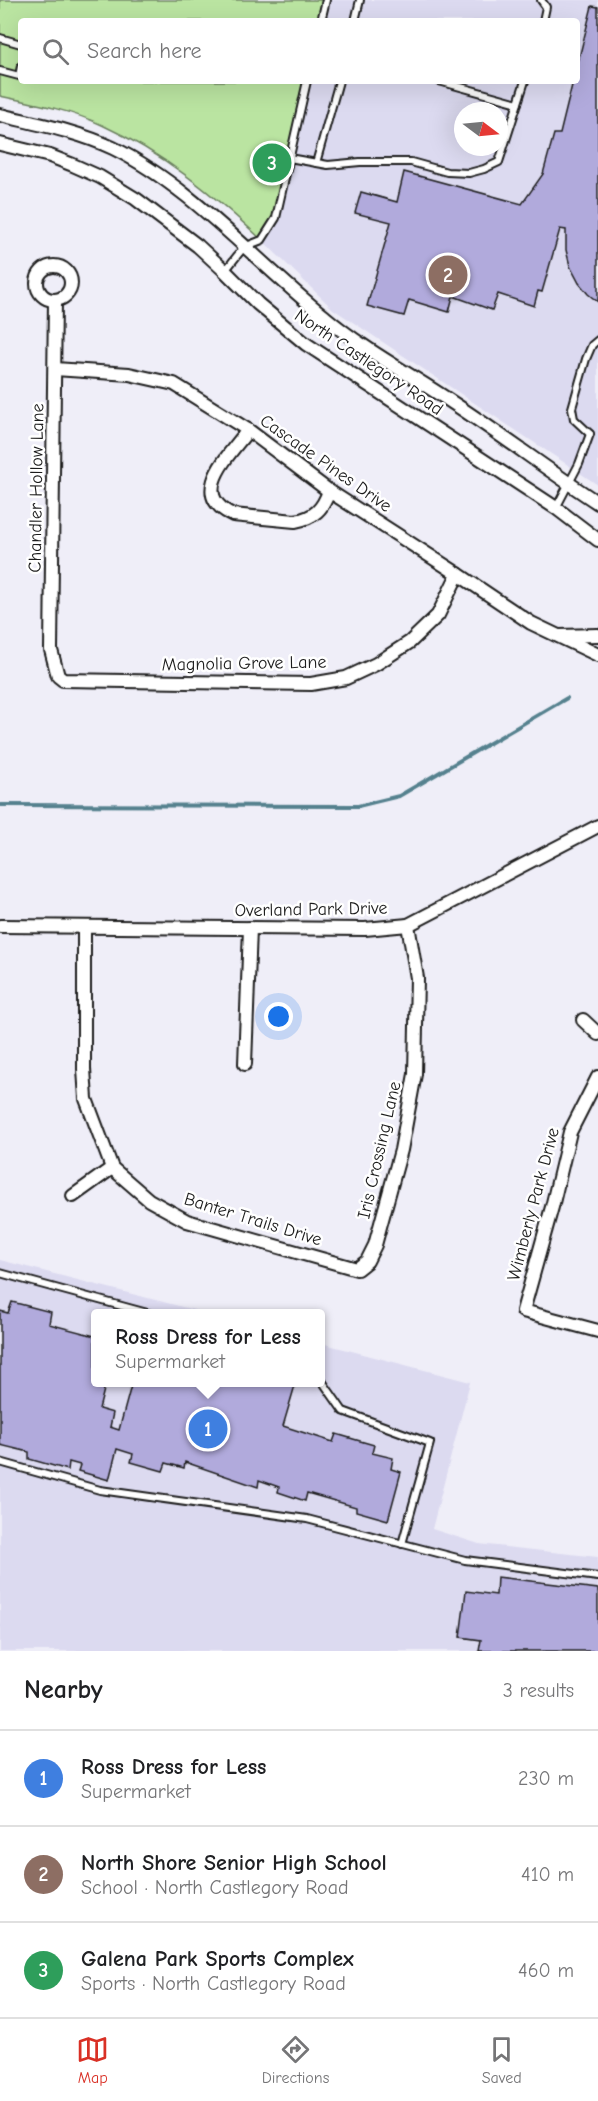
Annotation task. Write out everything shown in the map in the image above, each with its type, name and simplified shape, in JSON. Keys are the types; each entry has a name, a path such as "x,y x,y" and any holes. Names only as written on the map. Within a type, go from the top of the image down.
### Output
{"street":[{"name":"North Castlegory Road","path":"0,115 65,130 113,148 153,171 325,318 598,503"},
{"name":"North Castlegory Road","path":"0,144 50,156 100,177 136,199 198,246 258,304 306,344 556,508 598,540"},
{"name":"Chandler Hollow Lane","path":"55,300 51,650 58,676"},
{"name":"Cascade Pines Drive","path":"56,369 129,374 174,384 248,430 329,491 531,623 598,655"},
{"path":"248,430 213,479 213,496 224,511 232,515 295,521 304,519 321,509 329,491"},
{"name":"Magnolia Grove Lane","path":"58,676 63,680 74,681 216,681 269,684 311,684 346,678 376,664 410,642 438,615 458,574"},
{"name":"Cascade Pines Drive","path":"559,636 598,635"},
{"path":"598,642 598,655"},
{"name":"Overland Park Drive","path":"0,926 365,929 408,924 598,826"},
{"name":"Iris Crossing Lane","path":"357,1269 367,1261 375,1245 401,1150 415,1074 417,978 408,924"},
{"name":"Banter Trails Drive","path":"84,927 86,1099 112,1168 149,1200 187,1221 357,1269"},
{"path":"245,1064 250,928"},
{"path":"583,1020 598,1034"},
{"name":"Wimberly Park Drive","path":"598,1077 570,1132 524,1311 598,1331"},
{"path":"73,1196 112,1168"}],"lane":[{"path":"322,18 326,0"},
{"path":"356,18 360,0"},
{"path":"541,0 546,7 544,18"},
{"path":"0,38 18,43"},
{"path":"0,71 18,76"},
{"path":"225,271 244,248 262,240 276,218 306,84"},
{"path":"316,163 338,84"},
{"path":"450,84 518,103"},
{"path":"289,158 328,165 360,162 411,162 447,172 469,173 484,169 499,162 524,84"},
{"path":"590,435 574,419 572,408 586,359 592,345 598,340"},
{"path":"556,508 579,464 590,435 598,431"},
{"path":"0,1274 131,1309"},
{"path":"325,1384 343,1410 430,1443 402,1544"},
{"path":"0,1462 100,1490 307,1519 465,1560 598,1577"}],"shaded area":[{"path":"326,0 598,0 598,485 333,309 262,240 306,84 580,84 580,18 322,18"},
{"path":"0,1260 190,1309 91,1309 91,1387 325,1387 325,1344 470,1382 432,1529 479,1544 598,1557 598,1651 0,1651"}],"green space":[{"path":"0,0 326,0 322,18 18,18 18,84 306,84 276,218 262,240 187,176 146,148 77,115 0,96"}],"building":[{"path":"592,6 598,7 598,302 579,283 570,266 566,250 566,230 560,229 542,292 538,291 534,306 498,294 492,310 453,296 449,312 409,300 404,316 367,306 391,222 355,213 361,192 397,202 404,172 522,204 543,174 554,134 560,134 572,84 580,84 580,54"},
{"path":"12,1302 51,1312 49,1324 91,1335 91,1387 105,1387 99,1409 113,1413 110,1427 119,1430 131,1387 295,1387 283,1426 333,1442 336,1434 374,1445 372,1453 393,1458 391,1469 401,1472 388,1520 356,1511 356,1507 307,1493 305,1501 278,1492 279,1487 259,1480 258,1487 185,1462 184,1468 166,1463 163,1471 131,1462 133,1454 117,1449 109,1480 78,1471 80,1465 69,1462 68,1470 29,1459 29,1452 0,1445 0,1311 8,1313"},
{"path":"497,1577 598,1589 598,1651 479,1651 481,1640 460,1637 466,1591 496,1595"}],"waterway":[{"path":"0,805 358,806 399,796 567,698"}],"place":[{"name":"Galena Park Sports Complex","path":"272,163"},
{"name":"North Shore Senior High School","path":"448,275"},
{"name":"Ross Dress for Less","path":"208,1429"}]}
